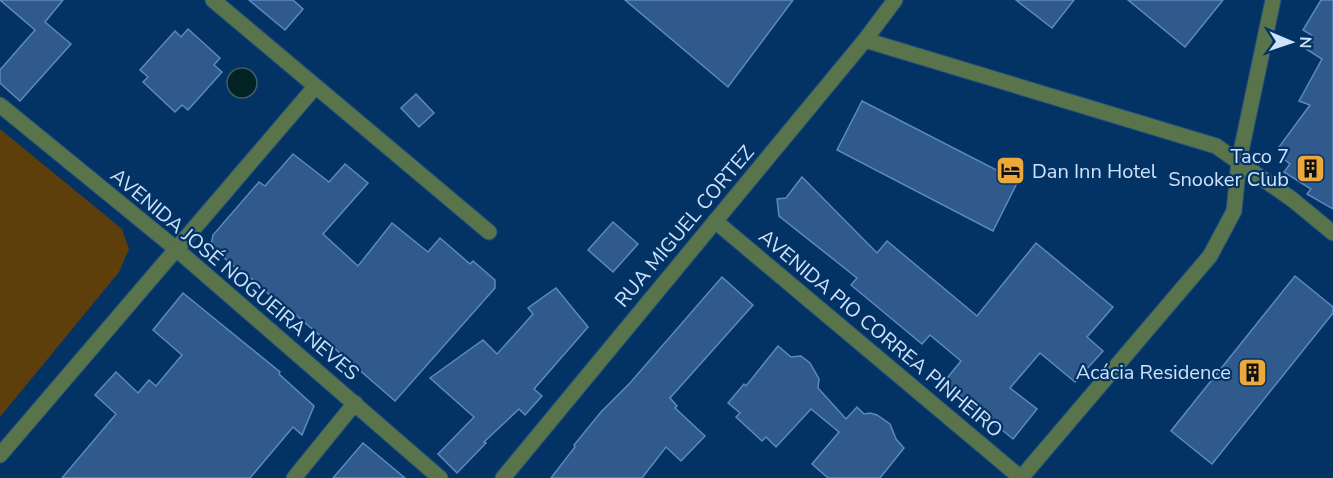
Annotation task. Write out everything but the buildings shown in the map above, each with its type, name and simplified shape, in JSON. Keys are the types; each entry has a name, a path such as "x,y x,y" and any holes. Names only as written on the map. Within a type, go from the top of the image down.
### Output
{"street":[{"path":"213,0 489,232"},
{"name":"RUA MIGUEL CORTEZ","path":"503,478 865,40 895,0"},
{"path":"1021,478 1210,256 1234,211 1239,161 1273,0"},
{"path":"865,40 1216,146 1293,200 1333,234"},
{"path":"0,455 315,87"},
{"name":"AVENIDA JOSÉ NOGUEIRA NEVES","path":"0,105 175,248 440,478"},
{"name":"AVENIDA PIO CORREA PINHEIRO","path":"715,221 1021,478"},
{"path":"294,478 355,403"}],"shaded area":[{"path":"242,68 253,72 257,83 253,94 242,98 231,94 227,83 231,72"},
{"path":"0,129 122,229 129,249 119,272 0,417"}],"place":[{"name":"Taco 7 Snooker Club","path":"1310,168"},
{"name":"Dan Inn Hotel","path":"1011,171"},
{"name":"Acácia Residence","path":"1252,372"}]}
